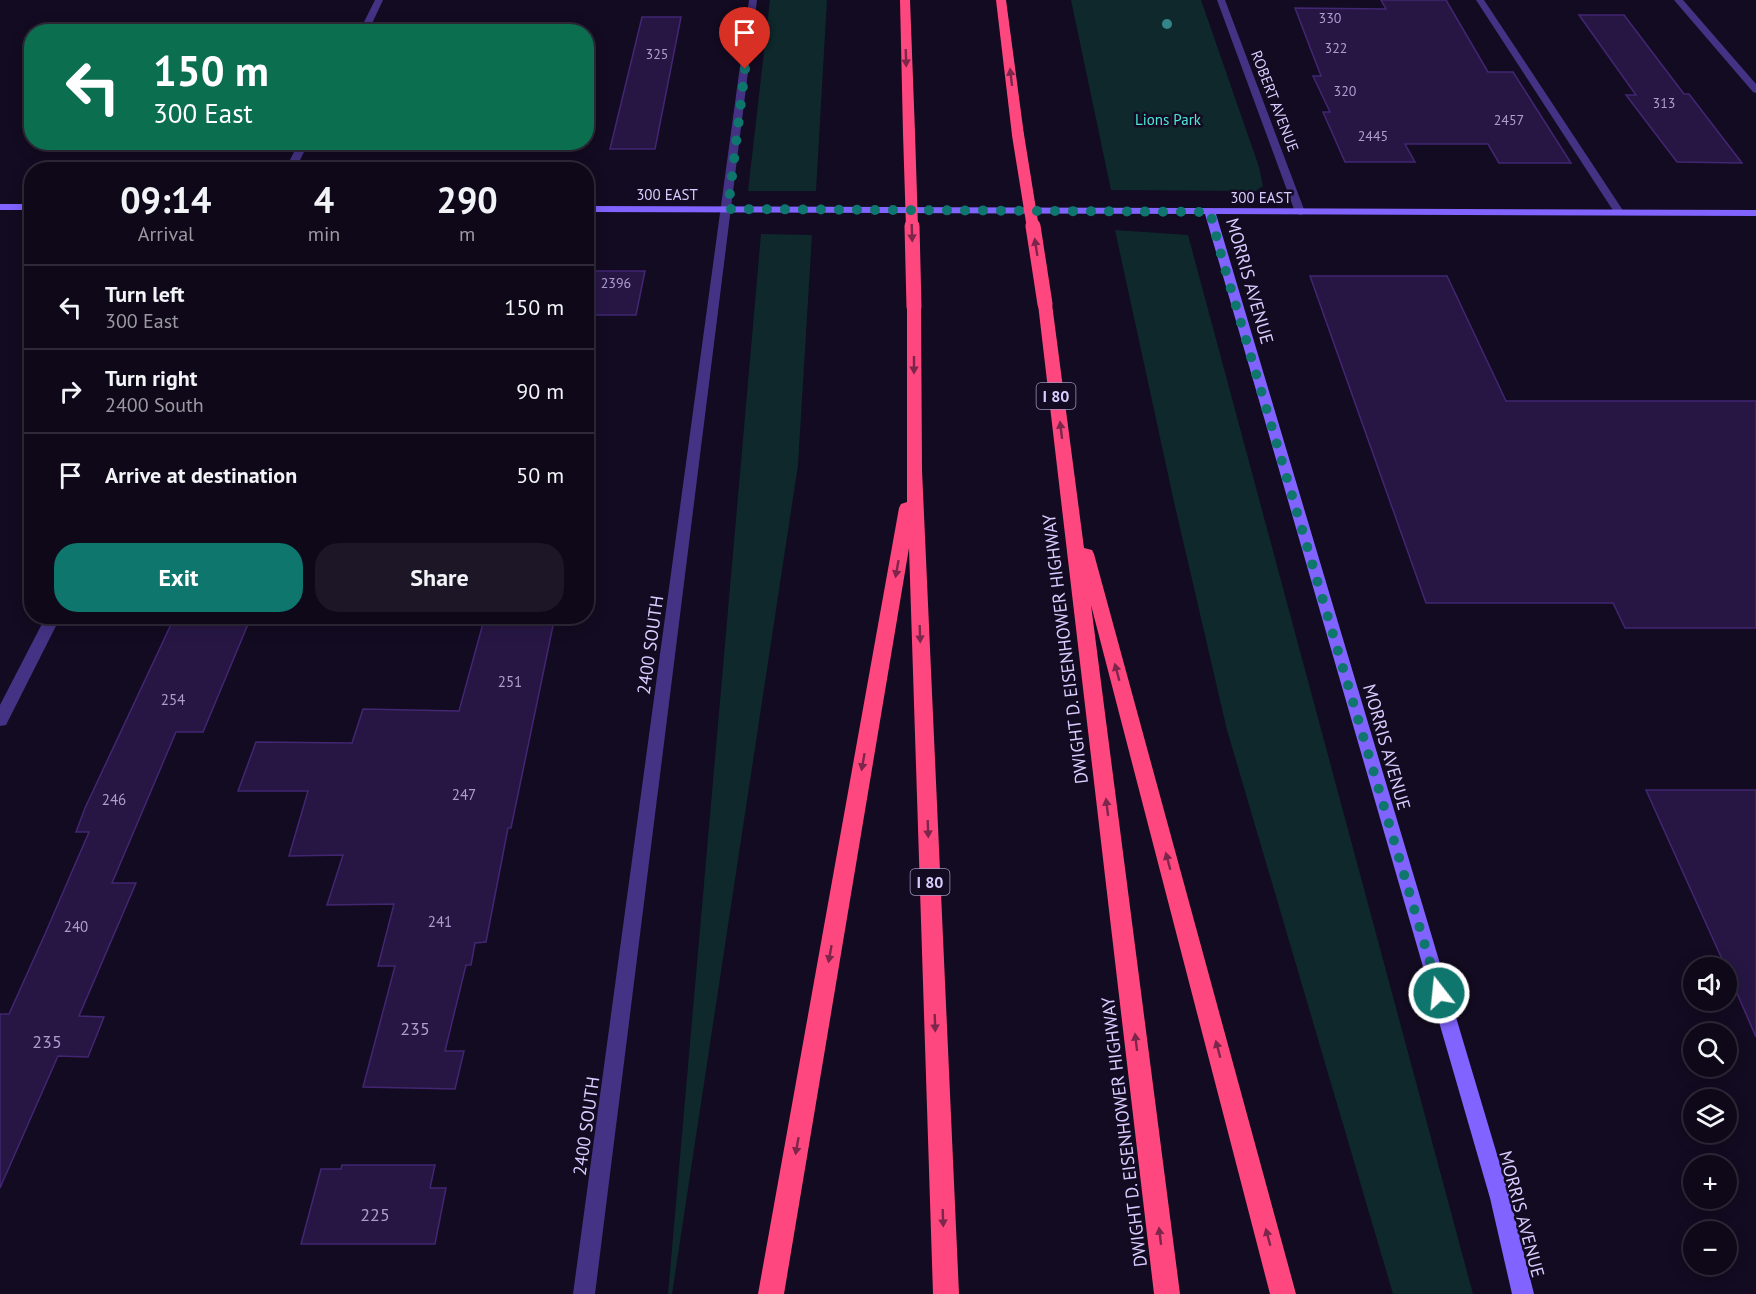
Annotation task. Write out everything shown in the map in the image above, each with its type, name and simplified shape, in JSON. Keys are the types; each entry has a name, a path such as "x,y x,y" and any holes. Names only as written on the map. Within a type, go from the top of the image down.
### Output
{"highway":[{"name":"I 80","path":"904,0 914,307 914,470 946,1294"},
{"name":"DWIGHT D. EISENHOWER HIGHWAY","path":"1001,0 1018,135 1045,304 1167,1294"},
{"path":"771,1294 914,470"},
{"path":"1068,488 1283,1294"}],"street":[{"path":"367,24 379,0"},
{"name":"2400 SOUTH","path":"584,1294 728,209 753,0"},
{"name":"ROBERT AVENUE","path":"1221,0 1300,212"},
{"path":"1480,0 1620,213"},
{"path":"1678,0 1756,90"},
{"path":"0,207 24,207"},
{"name":"300 EAST","path":"594,209 1756,213"},
{"name":"MORRIS AVENUE","path":"1210,212 1500,1198 1523,1294"},
{"path":"0,720 50,624"}],"green space":[{"path":"770,0 827,0 816,191 748,191"},
{"name":"Lions Park","path":"1071,0 1201,0 1259,167 1263,186 1256,191 1111,190"},
{"path":"1115,230 1188,235 1473,1294 1393,1294 1227,730 1174,502"},
{"path":"761,234 812,235 798,465 672,1294 668,1294"}],"building":[{"path":"1381,0 1446,0 1488,72 1513,72 1571,163 1499,163 1488,144 1405,144 1415,162 1345,162 1323,112 1330,112 1313,76 1321,76 1295,8 1386,9"},
{"path":"1579,15 1624,15 1684,94 1689,94 1742,163 1677,162 1626,95 1636,95"},
{"path":"642,17 681,17 655,149 610,149"},
{"path":"594,271 645,271 636,315 594,315"},
{"path":"1310,276 1447,276 1506,401 1756,401 1756,628 1625,628 1613,603 1426,603"},
{"path":"171,624 248,624 203,732 176,732 112,883 136,883 79,1016 104,1017 88,1057 58,1056 0,1188 0,1014 9,1014 89,832 76,832 85,808"},
{"path":"483,624 553,624 511,828 508,828 486,942 475,943 471,965 466,965 445,1051 464,1051 455,1089 363,1087 395,966 378,966 394,904 327,905 343,855 289,856 308,791 238,791 256,742 352,743 363,709 459,711"},
{"path":"1646,790 1756,790 1756,1037 1737,993 1737,957 1721,957"},
{"path":"342,1165 435,1165 430,1188 446,1188 435,1244 301,1244 321,1169 341,1169"}],"route":[{"path":"745,69 728,209 1210,212 1218,246 1439,993"}]}
